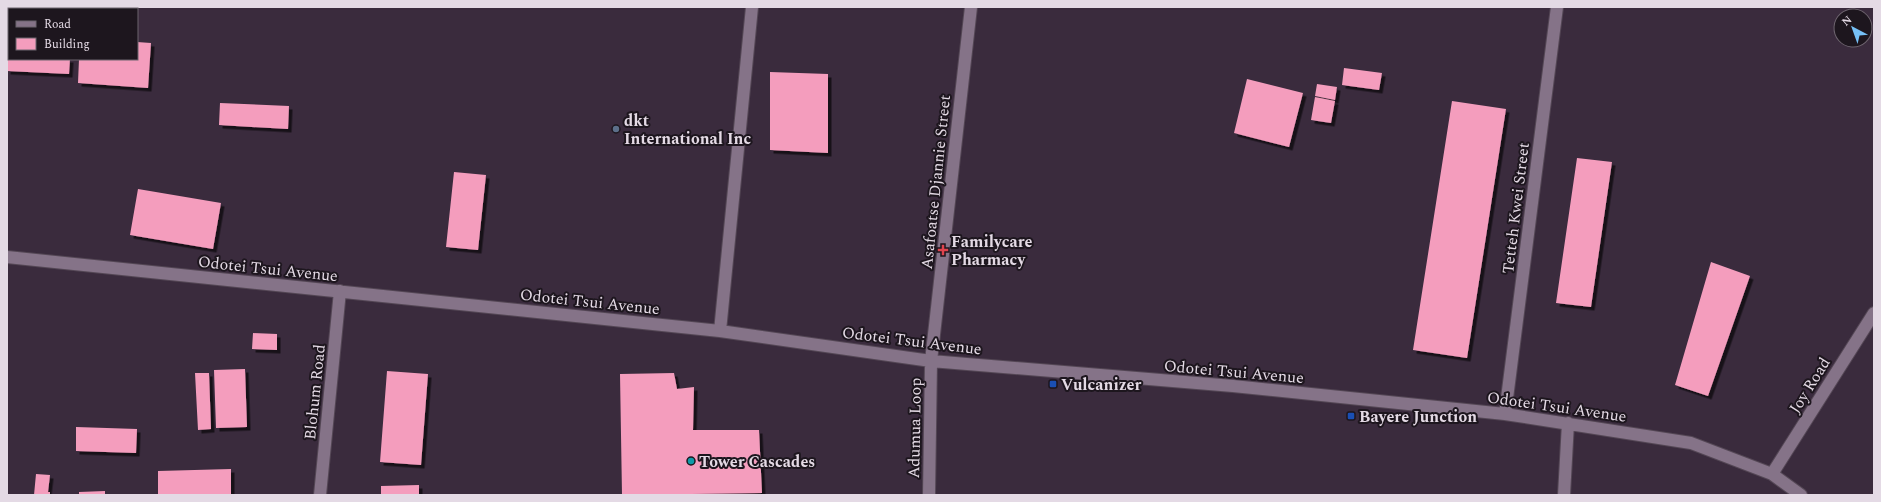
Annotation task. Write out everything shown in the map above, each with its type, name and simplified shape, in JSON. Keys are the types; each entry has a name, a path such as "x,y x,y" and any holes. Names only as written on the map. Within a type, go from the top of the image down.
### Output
{"street":[{"path":"720,331 752,7"},
{"name":"Asafoatse Djannie Street","path":"931,361 970,7"},
{"name":"Tetteh Kwei Street","path":"1505,414 1557,7"},
{"name":"Odotei Tsui Avenue","path":"7,257 720,331 931,361 1233,386 1505,414 1691,443 1772,474 1801,495"},
{"name":"Blohum Road","path":"320,495 340,291"},
{"name":"Joy Road","path":"1772,474 1874,313"},
{"name":"Adumua Loop","path":"929,495 931,361"},
{"path":"1564,495 1568,424"}],"building":[{"path":"7,10 8,60 70,60 69,74 7,71"},
{"path":"138,42 151,43 148,88 78,83 79,60 138,60"},
{"path":"1344,68 1382,73 1379,90 1342,85"},
{"path":"770,72 828,74 828,153 770,150"},
{"path":"1247,79 1303,93 1289,147 1234,133"},
{"path":"1317,84 1337,87 1335,100 1315,96"},
{"path":"1315,97 1335,101 1331,123 1311,120"},
{"path":"1452,101 1506,109 1467,358 1413,350"},
{"path":"220,103 289,106 288,129 219,125"},
{"path":"1577,158 1612,162 1591,307 1556,303"},
{"path":"454,172 486,175 478,250 446,247"},
{"path":"138,189 221,203 213,249 130,235"},
{"path":"1711,262 1750,276 1708,396 1675,385"},
{"path":"253,333 277,334 277,350 252,349"},
{"path":"245,369 247,427 216,428 214,370"},
{"path":"387,371 428,374 421,465 380,462"},
{"path":"195,373 209,373 211,429 198,430"},
{"name":"Tower Cascades","path":"674,373 677,389 694,387 693,430 759,430 762,493 622,495 620,374"},
{"path":"76,427 137,429 136,453 76,451"},
{"path":"231,469 231,495 158,495 158,471"},
{"path":"36,474 50,475 48,492 50,492 50,495 34,495"},
{"path":"419,485 419,495 381,495 381,486"},
{"path":"105,491 105,495 79,495 79,492"}],"place":[{"name":"dkt International Inc","path":"616,129"},
{"name":"Familycare Pharmacy","path":"943,250"},
{"name":"Vulcanizer","path":"1053,384"},
{"name":"Bayere Junction","path":"1351,416"},
{"name":"Tower Cascades","path":"691,461"}]}
